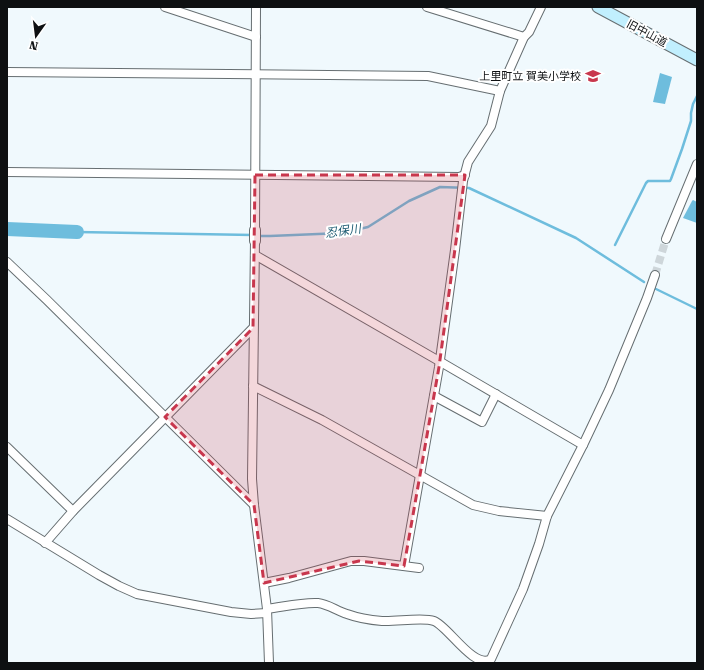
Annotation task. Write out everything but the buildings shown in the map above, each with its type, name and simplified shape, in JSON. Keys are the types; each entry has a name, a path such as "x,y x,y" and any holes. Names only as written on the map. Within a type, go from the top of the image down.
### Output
{"main road":[{"name":"旧中山道","path":"598,7 697,60"}],"street":[{"path":"166,7 256,37"},
{"path":"256,7 252,479 267,611 269,663"},
{"path":"427,7 524,37"},
{"path":"404,566 434,396 464,179 468,162 491,126 500,91 524,37 529,32 541,7"},
{"path":"7,72 428,76 500,91"},
{"path":"666,238 697,164"},
{"path":"7,172 459,177 464,179"},
{"path":"255,255 583,445"},
{"path":"7,262 254,505"},
{"path":"7,519 119,586 137,594 231,612 251,614 302,604 319,603 348,615 367,620 388,622 425,620 435,621 444,628 458,644 472,655 482,661 487,662 492,658 523,589 547,516 609,390 655,275"},
{"path":"45,543 73,511 254,328"},
{"path":"253,386 322,420 473,505 499,511 547,516"},
{"path":"434,396 482,422 496,394"},
{"path":"7,447 73,511"},
{"path":"264,583 289,578 351,561 364,561 418,568"}],"highlighted area":[{"path":"255,175 465,175 439,367 404,566 359,561 264,583 254,505 165,417 253,328"}],"water":[{"path":"660,73 672,77 665,104 653,102"},
{"path":"693,200 697,202 697,223 683,218"}],"waterway":[{"path":"615,245 646,183 648,181 670,181 691,121 693,104 697,96"},
{"name":"忍保川","path":"258,236 342,233 368,227 409,201 440,187 469,188 576,238 644,282"},
{"name":"忍保川","path":"7,229 77,232"},
{"name":"忍保川","path":"77,232 253,235"},
{"name":"忍保川","path":"656,289 697,309"}],"tunnel":[{"path":"655,275 666,239"}],"place":[{"name":"上里町立 賀美小学校","path":"593,76"}]}
